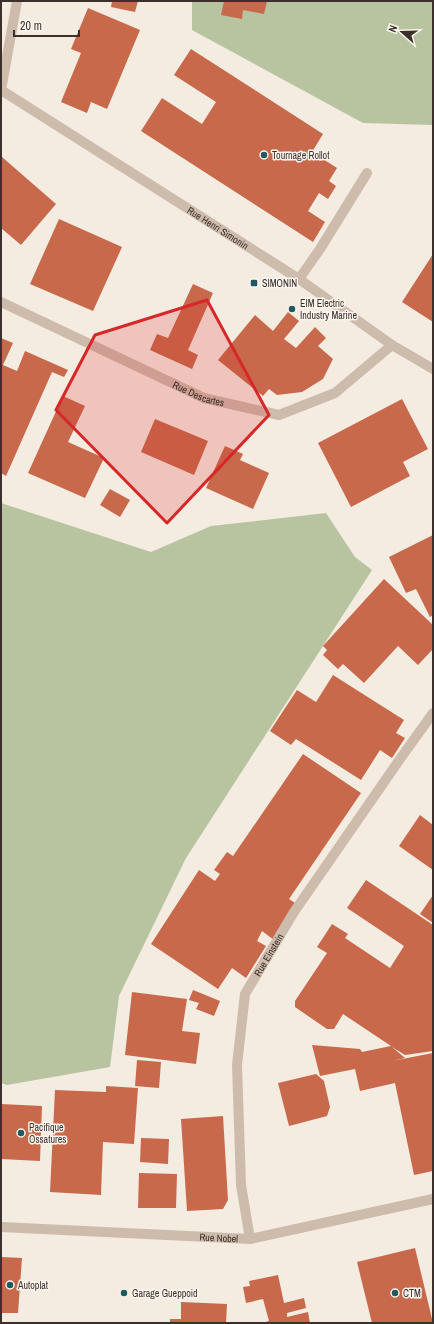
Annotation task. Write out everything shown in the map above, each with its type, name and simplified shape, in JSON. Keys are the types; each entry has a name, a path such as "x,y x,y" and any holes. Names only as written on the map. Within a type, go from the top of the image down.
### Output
{"street":[{"path":"1,90 17,1"},
{"name":"Rue Henri Simonin","path":"1,90 299,279 392,345 433,369"},
{"path":"299,279 320,249 367,173"},
{"name":"Rue Descartes","path":"1,302 204,398 279,415 335,393 392,345"},
{"name":"Rue Einstein","path":"250,1239 241,1185 237,1065 245,994 294,912 433,713"},
{"name":"Rue Nobel","path":"1,1227 250,1239 433,1199"}],"highlighted area":[{"path":"207,300 269,415 167,523 56,410 95,335"}],"green space":[{"path":"192,1 433,1 433,125 363,123 192,30"},
{"path":"1,503 151,552 211,526 326,513 355,557 372,570 186,858 119,996 110,1067 7,1085 1,1083"}],"building":[{"path":"112,1 138,1 135,12 111,7"},
{"path":"224,1 267,1 264,14 243,10 242,19 221,15"},
{"path":"88,8 140,30 107,109 91,102 87,113 61,102 81,53 71,49"},
{"path":"191,49 323,134 312,152 337,168 329,181 336,186 328,199 319,193 308,211 325,222 313,242 141,131 162,98 202,124 216,102 174,75"},
{"path":"2,157 56,204 21,245 1,228"},
{"path":"59,219 122,247 93,311 30,284"},
{"path":"433,254 433,322 402,302"},
{"path":"193,284 213,293 188,350 198,355 192,369 150,350 157,334 168,338"},
{"path":"288,312 299,321 284,339 296,348 315,327 326,338 318,346 333,359 323,379 302,392 277,395 269,389 263,396 218,360 255,315 273,331"},
{"path":"1,338 13,343 3,365 17,371 25,351 68,370 64,377 52,372 6,476 1,473"},
{"path":"63,396 85,406 68,442 104,458 85,498 28,473"},
{"path":"402,399 428,449 403,462 410,476 351,507 318,443"},
{"path":"155,419 208,441 194,475 141,452"},
{"path":"225,446 243,454 240,460 269,473 253,509 206,488"},
{"path":"110,489 130,500 120,517 100,505"},
{"path":"433,535 433,615 430,617 416,589 406,593 389,557"},
{"path":"384,579 433,625 433,649 418,665 398,646 364,683 343,664 338,669 323,655 327,650 323,646"},
{"path":"333,675 404,720 396,733 405,738 392,758 380,750 361,780 296,739 291,745 270,731 297,690 316,702"},
{"path":"303,754 361,793 289,899 298,905 274,940 262,931 257,941 266,946 246,978 232,968 218,989 151,944 199,870 215,881 220,874 214,870 227,852 233,856"},
{"path":"420,815 433,825 433,870 399,846"},
{"path":"366,880 433,925 433,1051 405,1055 392,1047 405,1058 392,1061 433,1053 433,1171 414,1175 395,1083 360,1091 355,1069 320,1076 312,1045 360,1049 362,1052 391,1046 343,1014 334,1029 327,1029 295,1007 295,1001 327,953 317,947 332,924 348,934 345,938 390,968 404,946 347,908"},
{"path":"433,895 433,923 420,914"},
{"path":"193,990 220,1001 214,1016 196,1009 199,1003 189,1000"},
{"path":"132,992 187,999 182,1031 200,1033 196,1064 125,1055"},
{"path":"137,1060 161,1062 159,1088 135,1086"},
{"path":"316,1074 324,1081 330,1107 327,1116 289,1126 278,1083"},
{"path":"106,1086 138,1088 134,1144 103,1142 101,1195 50,1192 55,1090 106,1092"},
{"name":"Pacifique Ossatures","path":"1,1104 42,1106 40,1161 1,1159"},
{"path":"223,1116 228,1200 223,1209 187,1211 181,1119"},
{"path":"141,1138 169,1139 168,1164 140,1162"},
{"path":"139,1173 177,1174 176,1208 138,1208"},
{"name":"CTM","path":"415,1248 433,1323 372,1323 357,1262"},
{"name":"Autoplat","path":"1,1257 22,1258 18,1313 1,1313"},
{"path":"278,1275 284,1303 304,1298 306,1308 287,1313 287,1317 308,1312 310,1323 262,1323 269,1321 263,1299 246,1303 243,1287 250,1286 249,1281"},
{"path":"181,1302 227,1304 226,1323 170,1323 170,1319 181,1319"}],"place":[{"name":"Tournage Rollot","path":"264,155"},
{"name":"SIMONIN","path":"254,283"},
{"name":"EIM Electric Industry Marine","path":"292,309"},
{"name":"Pacifique Ossatures","path":"21,1133"},
{"name":"Autoplat","path":"10,1285"},
{"name":"Garage Gueppoid","path":"124,1293"},
{"name":"CTM","path":"395,1293"}]}
